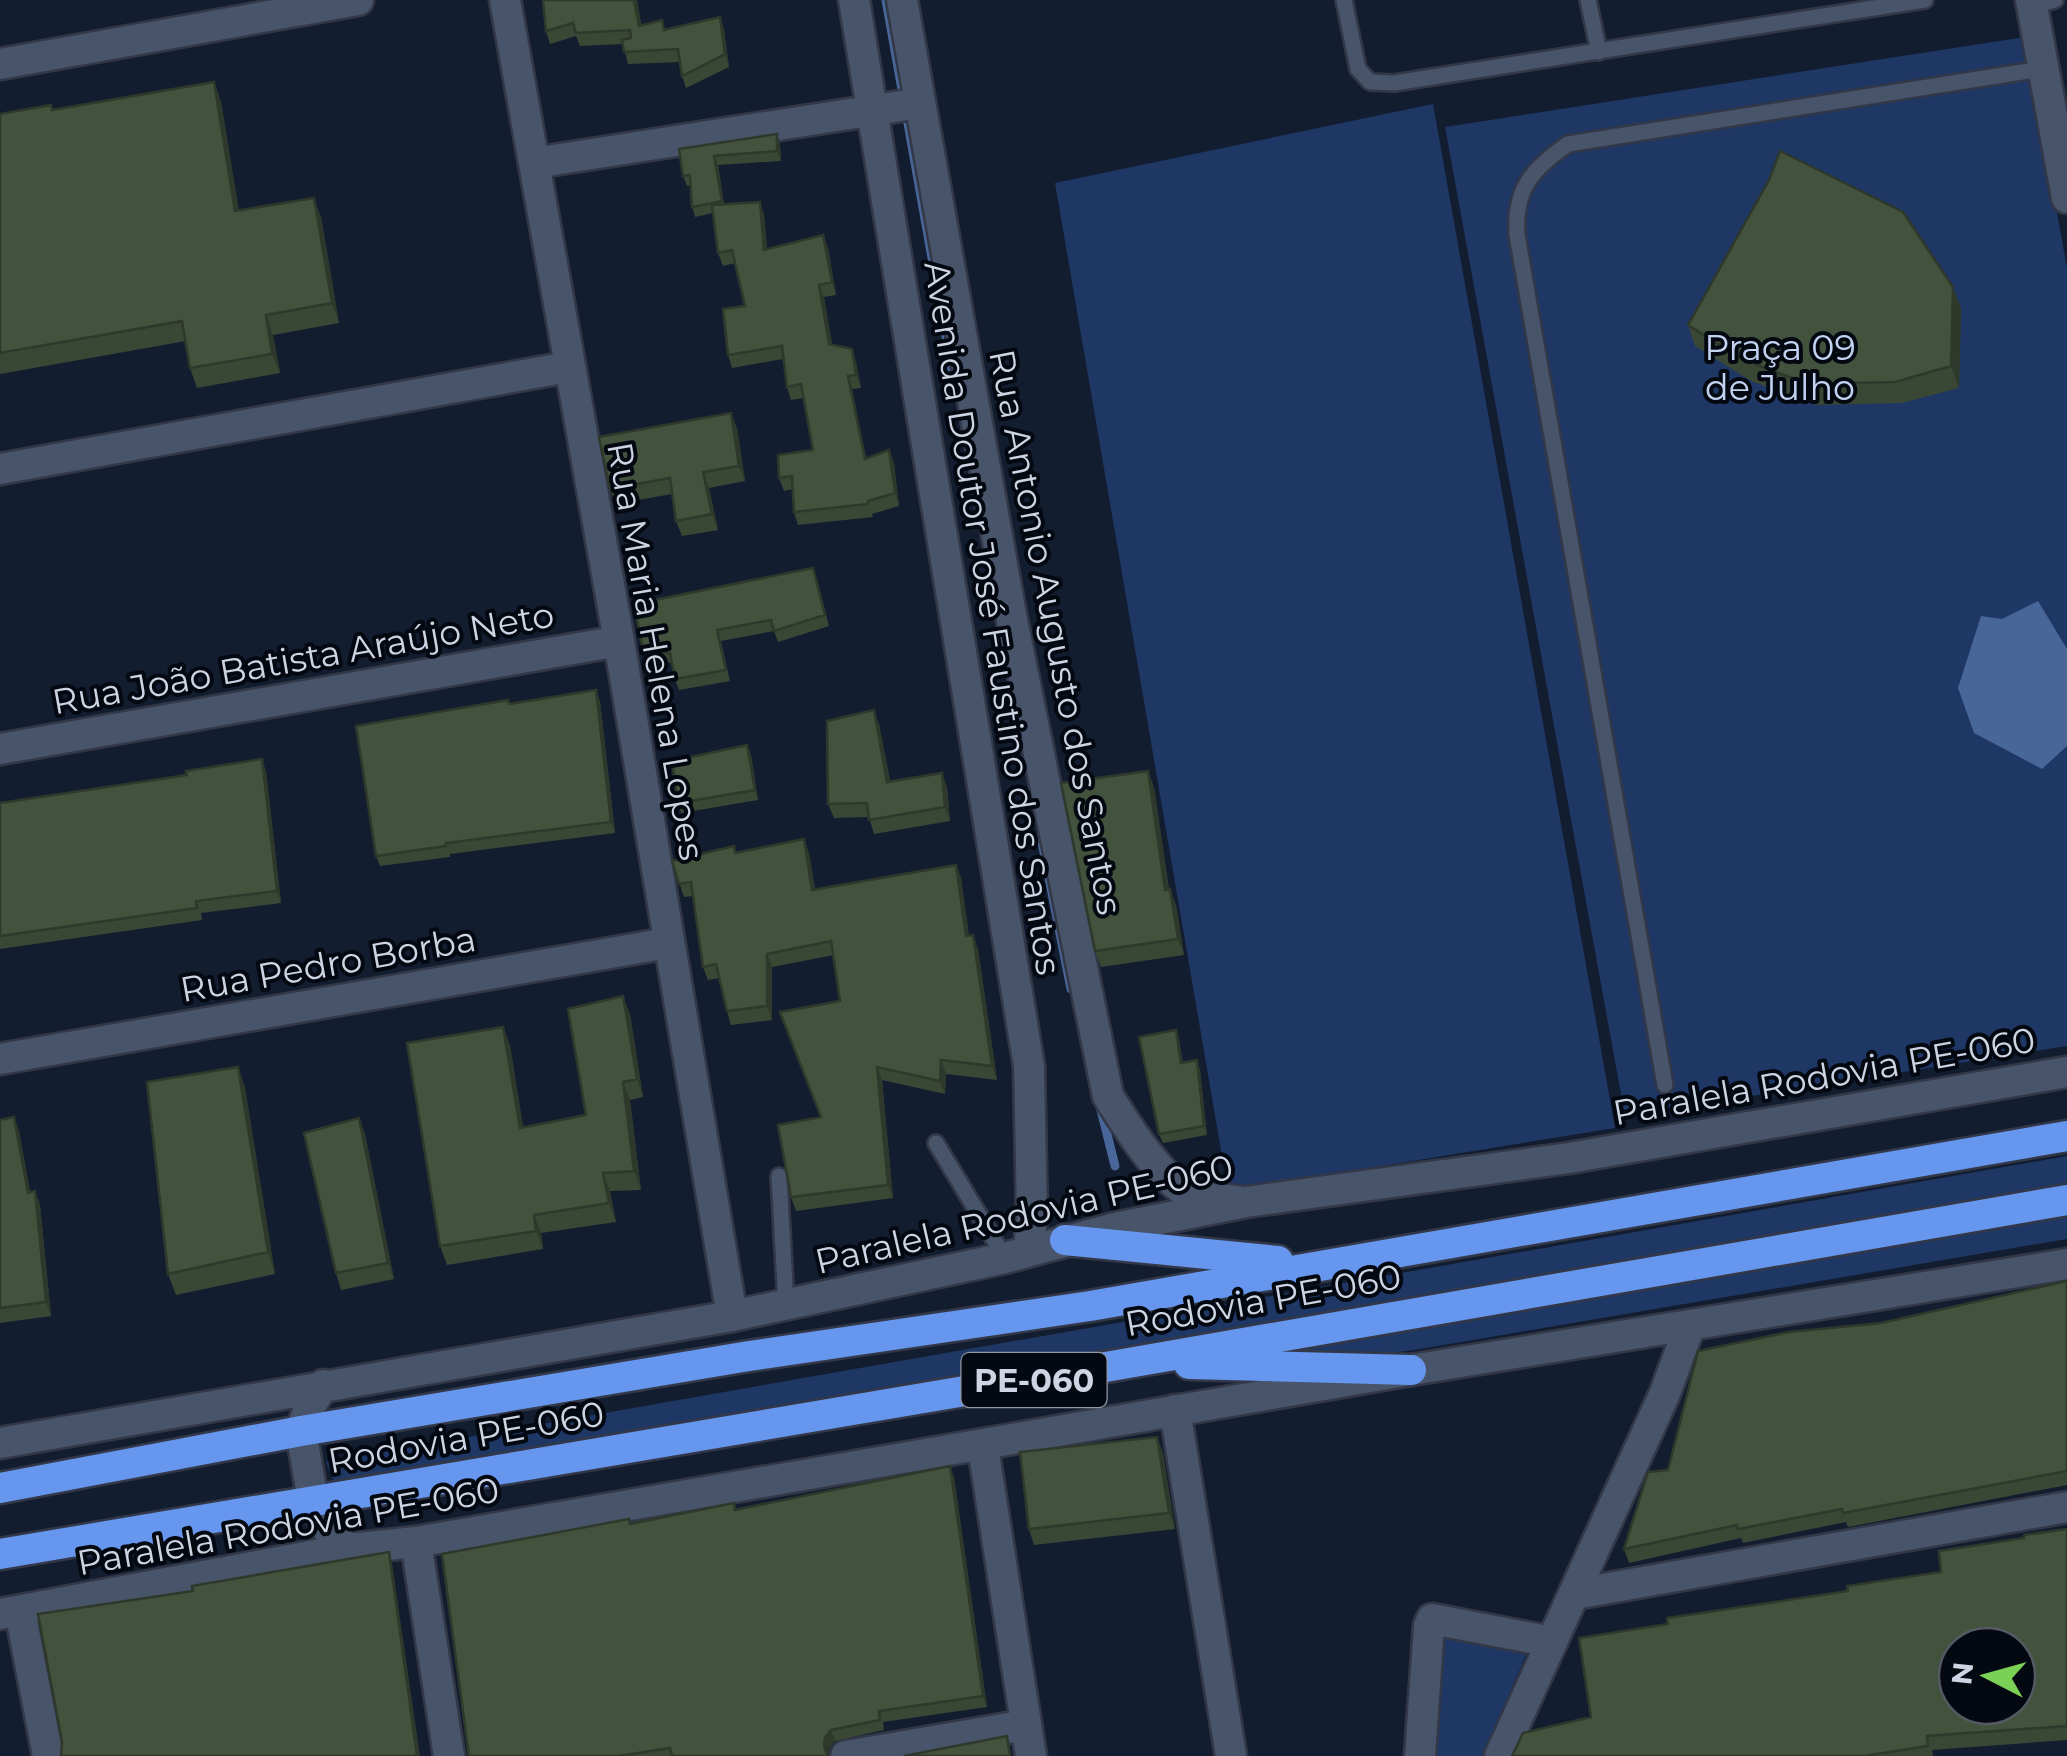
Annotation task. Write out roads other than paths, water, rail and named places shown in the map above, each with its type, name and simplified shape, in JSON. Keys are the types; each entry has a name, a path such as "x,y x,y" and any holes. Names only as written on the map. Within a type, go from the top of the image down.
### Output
{"highway":[{"name":"Rodovia PE-060","path":"0,1488 301,1432 749,1356 1090,1306 2067,1136"},
{"name":"Rodovia PE-060","path":"0,1554 2067,1200"},
{"path":"1065,1240 1316,1265"},
{"path":"1126,1362 1411,1370"}],"street":[{"path":"0,64 358,0"},
{"name":"Rua Maria Helena Lopes","path":"506,0 732,1316"},
{"name":"Avenida Doutor José Faustino dos Santos","path":"854,0 896,108 1029,1066 1032,1216 1017,1254"},
{"name":"Rua Antonio Augusto dos Santos","path":"902,0 896,108 1011,615 1108,1096 1134,1138 1191,1194 1246,1202"},
{"path":"2039,2 2042,69 2067,198"},
{"path":"534,163 896,108"},
{"path":"0,468 568,367"},
{"name":"Rua João Batista Araújo Neto","path":"0,749 618,641"},
{"name":"Rua Pedro Borba","path":"0,1059 668,943"},
{"name":"Paralela Rodovia PE-060","path":"0,1443 732,1316 1246,1202 1588,1155 2067,1072"},
{"name":"Paralela Rodovia PE-060","path":"10,1613 348,1549 416,1542 1411,1370 2067,1264"},
{"path":"1500,1756 1665,1393 1689,1328"},
{"path":"323,1385 308,1408 301,1432 313,1501 328,1531 348,1549"},
{"path":"1174,1410 1231,1756"},
{"path":"983,1447 1031,1756"},
{"path":"1575,1594 2067,1508"},
{"path":"416,1542 449,1756"},
{"path":"10,1613 48,1756"},
{"path":"1420,1756 1428,1626 1432,1619 1552,1642"},
{"path":"846,1756 1026,1725"}],"lane":[{"path":"1344,0 1358,69 1370,82 1394,84 1926,0"},
{"path":"1588,0 1599,52"},
{"path":"1665,1085 1517,234 1516,213 1523,188 1540,163 1568,144 2042,69"},
{"path":"936,1143 1017,1254"},
{"path":"779,1176 786,1305"}],"waterway":[{"path":"886,0 952,370"},
{"path":"1041,837 1071,989"},
{"path":"1100,1106 1115,1166"}],"park label":[{"name":"Praça 09 de Julho","path":"1780,367"}]}
